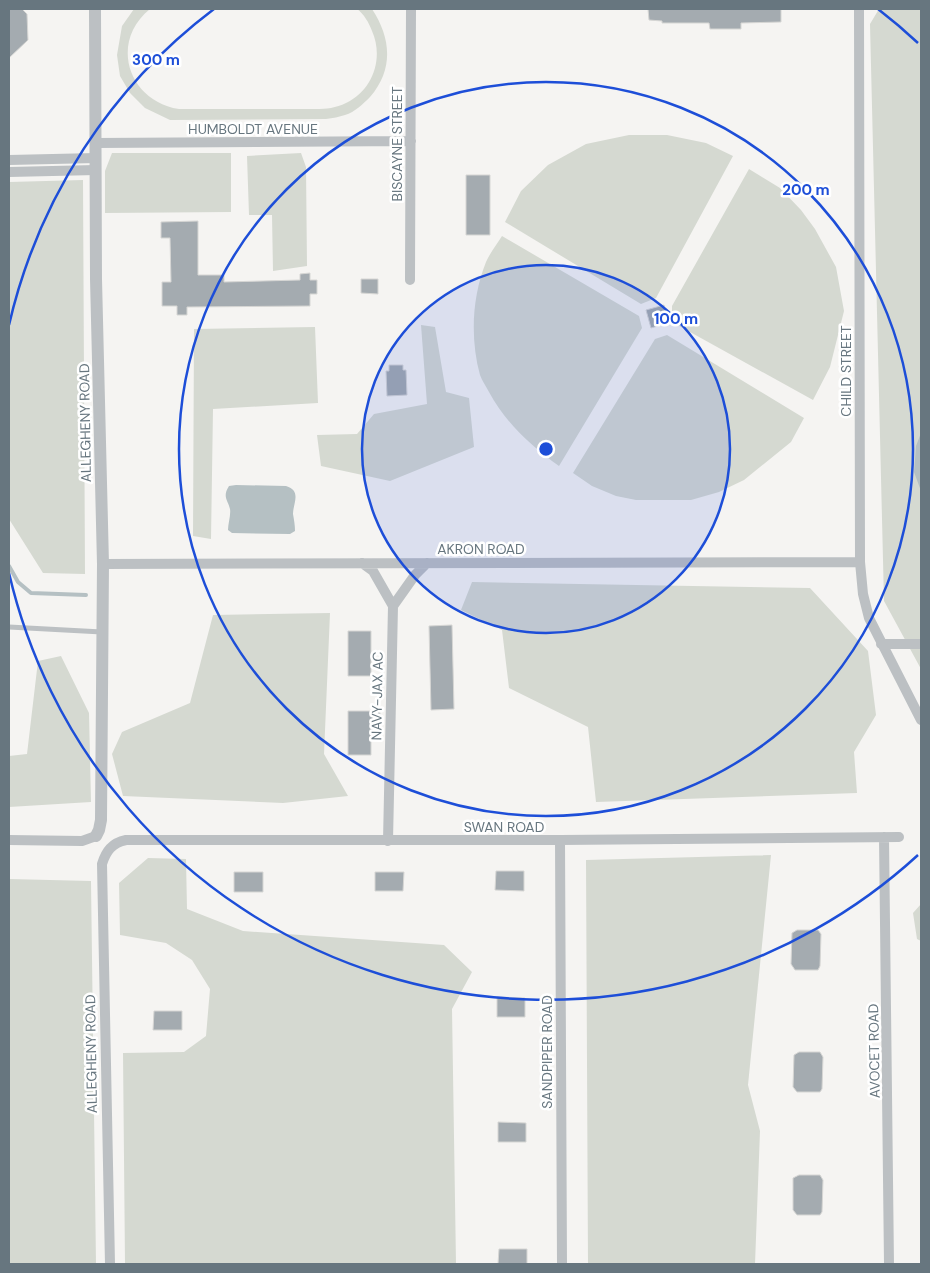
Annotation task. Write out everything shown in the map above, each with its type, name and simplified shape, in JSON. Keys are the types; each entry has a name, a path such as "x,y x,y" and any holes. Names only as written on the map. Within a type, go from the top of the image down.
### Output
{"street":[{"name":"ALLEGHENY ROAD","path":"95,9 96,279 103,564 101,820 96,836"},
{"name":"BISCAYNE STREET","path":"410,280 411,9"},
{"name":"CHILD STREET","path":"859,9 860,562 863,594 869,618 921,720"},
{"name":"HUMBOLDT AVENUE","path":"96,143 411,142"},
{"path":"9,160 96,164"},
{"path":"9,172 96,164"},
{"name":"AKRON ROAD","path":"103,564 860,562"},
{"name":"NAVY-JAX AC","path":"362,563 373,571 392,606 388,841"},
{"path":"392,606 415,575 427,563"},
{"path":"881,644 921,644"},
{"path":"9,840 82,841 96,836"},
{"name":"AVOCET ROAD","path":"884,837 889,1264"},
{"name":"SWAN ROAD","path":"111,847 118,842 126,840 388,841 899,837"},
{"name":"SANDPIPER ROAD","path":"560,840 562,1264"},
{"name":"ALLEGHENY ROAD","path":"110,1264 102,864 105,854 111,847"}],"lane":[{"path":"9,627 102,632"}],"shaded area":[{"path":"134,9 150,9 137,22 130,37 128,53 130,68 137,83 147,95 161,104 179,109 320,109 346,103 363,90 369,82 376,62 377,52 372,31 362,13 357,9 372,9 378,20 386,42 386,64 383,76 370,97 349,114 326,119 170,120 145,108 130,93 120,76 117,55 122,26"},
{"path":"879,9 921,9 921,669 884,601 870,24"},
{"path":"629,135 667,135 706,143 733,156 656,298 641,304 505,222 521,191 548,165 586,144"},
{"path":"112,153 231,153 231,212 105,213 105,171"},
{"path":"301,153 306,167 307,266 273,271 272,215 249,215 247,156"},
{"path":"749,169 780,188 801,210 815,229 836,267 844,311 830,367 813,400 672,322 672,306"},
{"path":"83,180 85,574 43,573 9,519 9,182"},
{"path":"502,236 639,316 642,328 559,466 529,442 511,423 495,403 480,375 475,347 475,303 486,262"},
{"path":"421,325 435,327 446,392 469,398 474,447 390,481 321,466 317,435 357,434 374,414 427,404"},
{"path":"315,327 318,403 213,409 211,539 193,536 194,329"},
{"path":"667,335 804,418 791,442 744,480 719,492 691,500 636,500 616,496 592,486 573,473 655,339"},
{"path":"921,433 921,491 914,472 916,446"},
{"path":"229,486 286,486 291,488 296,498 293,514 295,531 290,534 232,533 228,530 230,511 226,493"},
{"path":"472,582 810,588 868,651 876,715 854,752 857,793 596,802 588,727 509,688 502,630 461,610"},
{"path":"330,613 324,754 348,796 283,803 123,796 112,754 122,732 190,703 213,615"},
{"path":"61,656 89,713 91,802 9,807 9,756 27,754 38,661"},
{"path":"771,855 748,1085 760,1131 755,1264 588,1264 586,860"},
{"path":"148,858 186,859 187,909 243,931 444,945 472,972 452,1009 456,1264 125,1264 123,1053 184,1052 206,1036 210,989 192,960 166,943 120,935 119,883"},
{"path":"9,879 91,881 96,1264 9,1264"},
{"path":"921,904 921,941 917,939 913,913"}],"building":[{"path":"9,9 22,9 27,14 28,40 9,58"},
{"path":"648,9 781,9 781,22 741,23 741,29 710,29 709,23 662,23 662,21 649,20"},
{"path":"466,175 490,175 490,235 466,235"},
{"path":"198,221 198,275 224,275 224,282 300,280 300,274 310,273 310,280 317,280 317,294 310,294 310,306 187,307 187,315 177,315 177,306 162,306 162,282 171,282 170,238 161,238 161,222"},
{"path":"361,279 378,279 378,294 361,293"},
{"path":"664,305 668,323 651,328 646,310"},
{"path":"389,365 403,365 403,370 406,370 407,395 387,396 386,371 389,371"},
{"path":"452,625 454,709 431,710 429,626"},
{"path":"348,631 371,631 371,676 348,676"},
{"path":"348,711 380,711 380,733 371,733 371,755 348,755"},
{"path":"496,871 524,871 524,891 495,890"},
{"path":"234,872 263,872 263,892 234,892"},
{"path":"375,872 404,872 403,891 375,891"},
{"path":"797,930 818,930 821,934 820,966 818,970 795,970 791,964 792,933"},
{"path":"497,997 525,998 525,1017 497,1017"},
{"path":"154,1011 182,1011 182,1030 153,1030"},
{"path":"799,1052 820,1052 823,1057 822,1089 820,1092 797,1092 793,1087 794,1055"},
{"path":"498,1122 526,1123 526,1142 498,1142"},
{"path":"799,1175 820,1175 823,1180 822,1212 820,1215 797,1215 793,1210 793,1178"},
{"path":"499,1249 527,1249 527,1264 498,1264"}],"waterway":[{"path":"9,566 18,582 31,593 86,595"}]}
